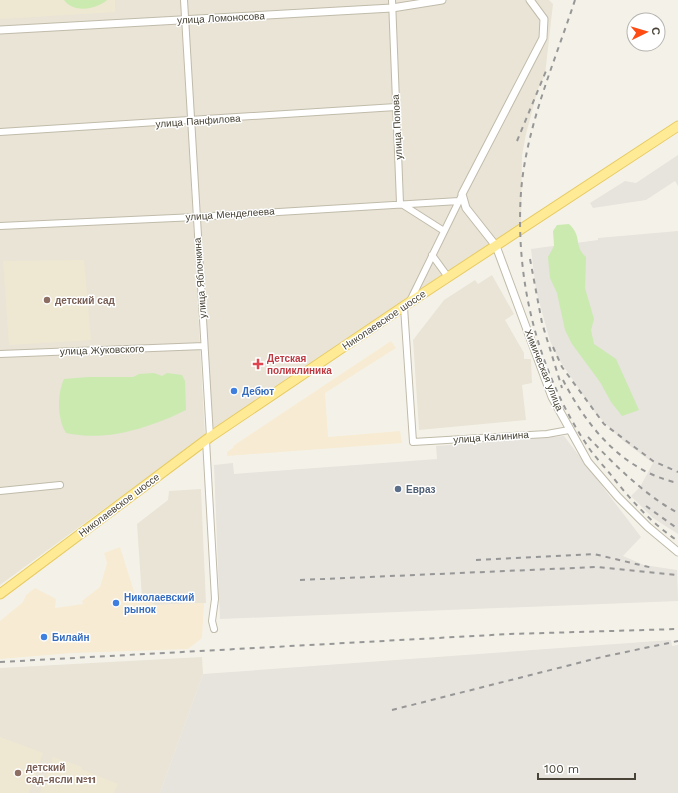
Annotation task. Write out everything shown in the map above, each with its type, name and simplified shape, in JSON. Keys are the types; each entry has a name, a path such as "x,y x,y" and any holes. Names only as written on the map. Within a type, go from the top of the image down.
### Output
{"main road":[{"name":"Николаевское шоссе","path":"0,594 208,439 407,304 678,126"}],"street":[{"name":"улица Яблочкина","path":"184,0 204,346 215,600 212,621 214,629"},
{"name":"улица Попова","path":"392,0 400,203"},
{"name":"улица Ломоносова","path":"0,30 392,8 442,0"},
{"path":"407,304 543,38 544,19 530,0"},
{"name":"улица Панфилова","path":"0,132 396,108"},
{"path":"461,198 466,208 496,246"},
{"name":"улица Менделеева","path":"0,226 196,217 461,198"},
{"path":"400,203 444,231"},
{"name":"Химическая улица","path":"496,246 552,397 588,462 648,527 678,552"},
{"path":"432,255 448,277"},
{"name":"улица Калинина","path":"407,304 413,442 547,434 570,430"},
{"name":"улица Жуковского","path":"0,354 204,346"},
{"path":"0,491 60,485"}],"shaded area":[{"path":"0,0 181,0 205,435 0,585"},
{"path":"0,0 115,0 115,12 0,19"},
{"path":"184,0 549,0 553,4 545,75 538,89 526,134 522,156 521,230 210,437"},
{"path":"678,155 678,186 675,181 646,200 593,208 590,203 625,181 636,183"},
{"path":"678,231 678,534 653,518 631,496 640,487 653,463 622,440 596,414 558,358 550,341 536,290 531,249 598,240 598,238"},
{"name":"детский сад","path":"84,260 91,340 9,345 3,261"},
{"path":"492,275 514,314 505,320 524,353 524,359 531,359 532,383 522,385 526,420 419,430 413,340 444,300 475,280 478,284"},
{"path":"391,341 396,348 325,393 328,437 400,431 402,443 227,456 227,452 234,447 233,446"},
{"path":"564,436 641,537 623,556 644,565 677,570 678,601 220,619 214,465 233,463 234,474 437,459 436,446"},
{"path":"201,489 206,603 155,605 142,598 137,524 168,500 169,491"},
{"name":"Николаевский рынок","path":"120,547 136,598 142,598 155,605 204,603 202,638 188,649 72,653 0,659 0,621 23,602 26,595 35,588 56,599 55,608 83,604 82,601 100,587 107,563 104,553"},
{"path":"671,640 672,646 678,645 678,793 160,793 203,674"},
{"path":"202,657 203,674 160,793 0,793 0,668"},
{"name":"детский сад-ясли №11","path":"0,737 43,753 29,793 0,793"},
{"path":"53,757 82,767 81,769 118,784 114,793 40,793"}],"green space":[{"path":"64,0 107,0 97,6 85,9 73,7"},
{"path":"569,224 576,233 580,249 586,257 585,288 594,319 591,330 594,344 616,359 639,410 622,416 611,402 600,382 572,344 565,330 557,293 550,278 548,257 554,246 553,231 557,225"},
{"path":"154,373 162,376 167,373 182,375 185,381 186,410 143,428 128,432 97,436 66,433 61,420 59,406 60,392 64,379 88,377 133,377 139,374"}],"railway":[{"path":"575,0 542,94 524,168 521,192 520,225 526,290 542,354 568,414 594,455 634,502 659,527 678,541"},
{"path":"517,141 546,71"},
{"path":"530,259 542,323 562,388"},
{"path":"553,347 562,367 604,424 653,461 678,472"},
{"path":"563,380 583,414 609,445 624,458 640,468 658,477 678,483"},
{"path":"588,437 641,488 678,513"},
{"path":"646,506 678,529"},
{"path":"476,560 594,554 653,568"},
{"path":"300,580 597,567 678,575"},
{"path":"0,662 510,634 678,629"},
{"path":"392,710 602,657 678,641"}],"place":[{"name":"детский сад","path":"47,300"},
{"name":"Детская поликлиника","path":"258,364"},
{"name":"Дебют","path":"234,391"},
{"name":"Евраз","path":"398,489"},
{"name":"Николаевский рынок","path":"116,603"},
{"name":"Билайн","path":"44,637"},
{"name":"детский сад-ясли №11","path":"18,773"}]}
